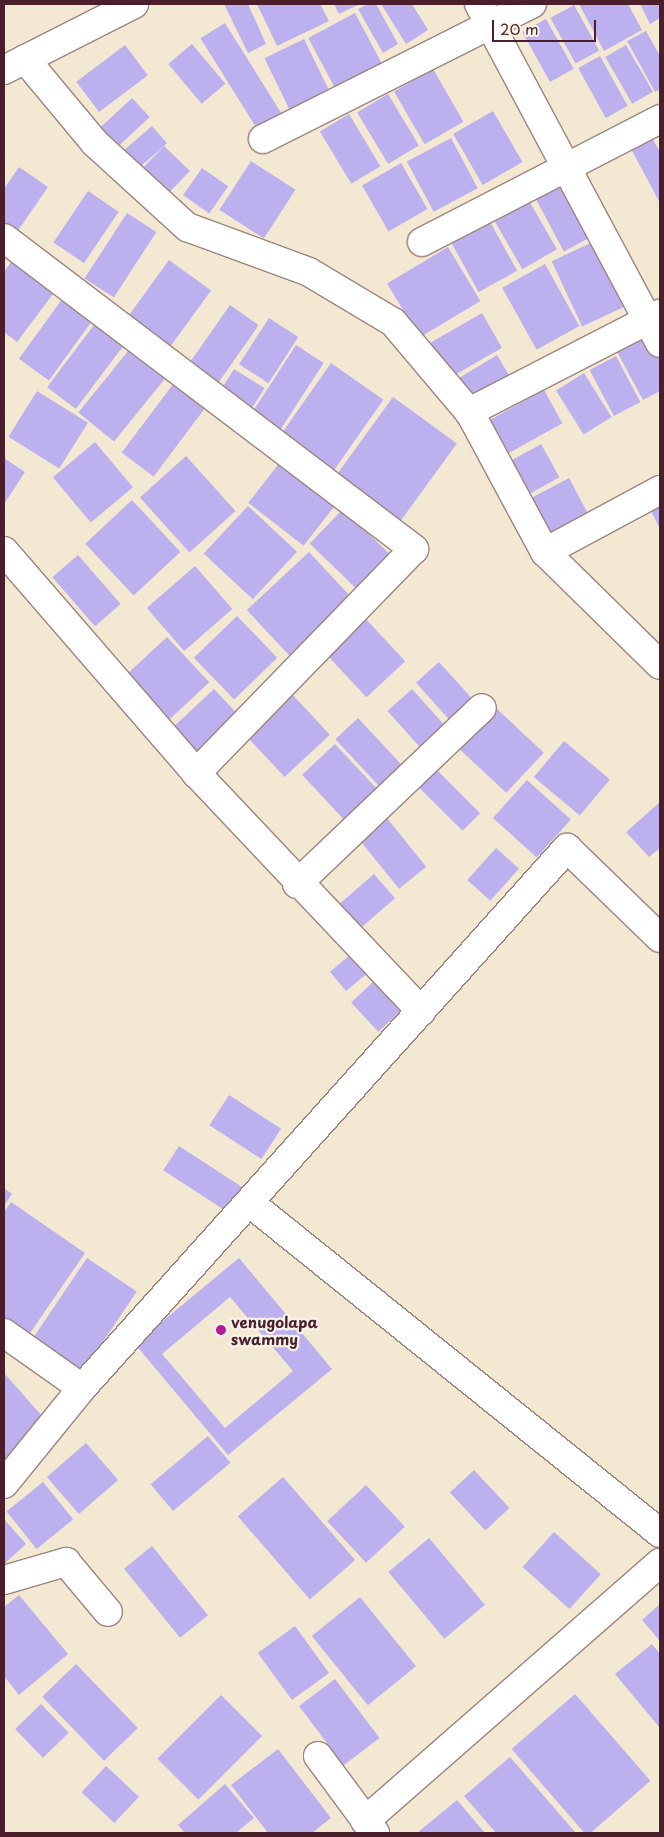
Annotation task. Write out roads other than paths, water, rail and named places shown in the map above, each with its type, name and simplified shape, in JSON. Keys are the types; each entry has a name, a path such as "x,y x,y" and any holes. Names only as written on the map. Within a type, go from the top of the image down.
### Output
{"street":[{"path":"134,4 14,64 95,144 187,227 309,272 393,322 469,412 545,552 660,665"},
{"path":"263,139 485,15 532,4"},
{"path":"469,412 656,326 566,169 485,15"},
{"path":"422,242 660,119"},
{"path":"4,238 414,549 196,774"},
{"path":"545,552 660,490"},
{"path":"4,551 196,774 297,884 421,1011"},
{"path":"297,884 482,708"},
{"path":"4,1484 82,1388 567,848 660,938"},
{"path":"250,1203 660,1534"},
{"path":"4,1333 82,1388"},
{"path":"4,1580 66,1562 108,1612"},
{"path":"318,1756 370,1827 660,1563"}],"place":[{"name":"venugolapa swammy","path":"221,1330"}]}
